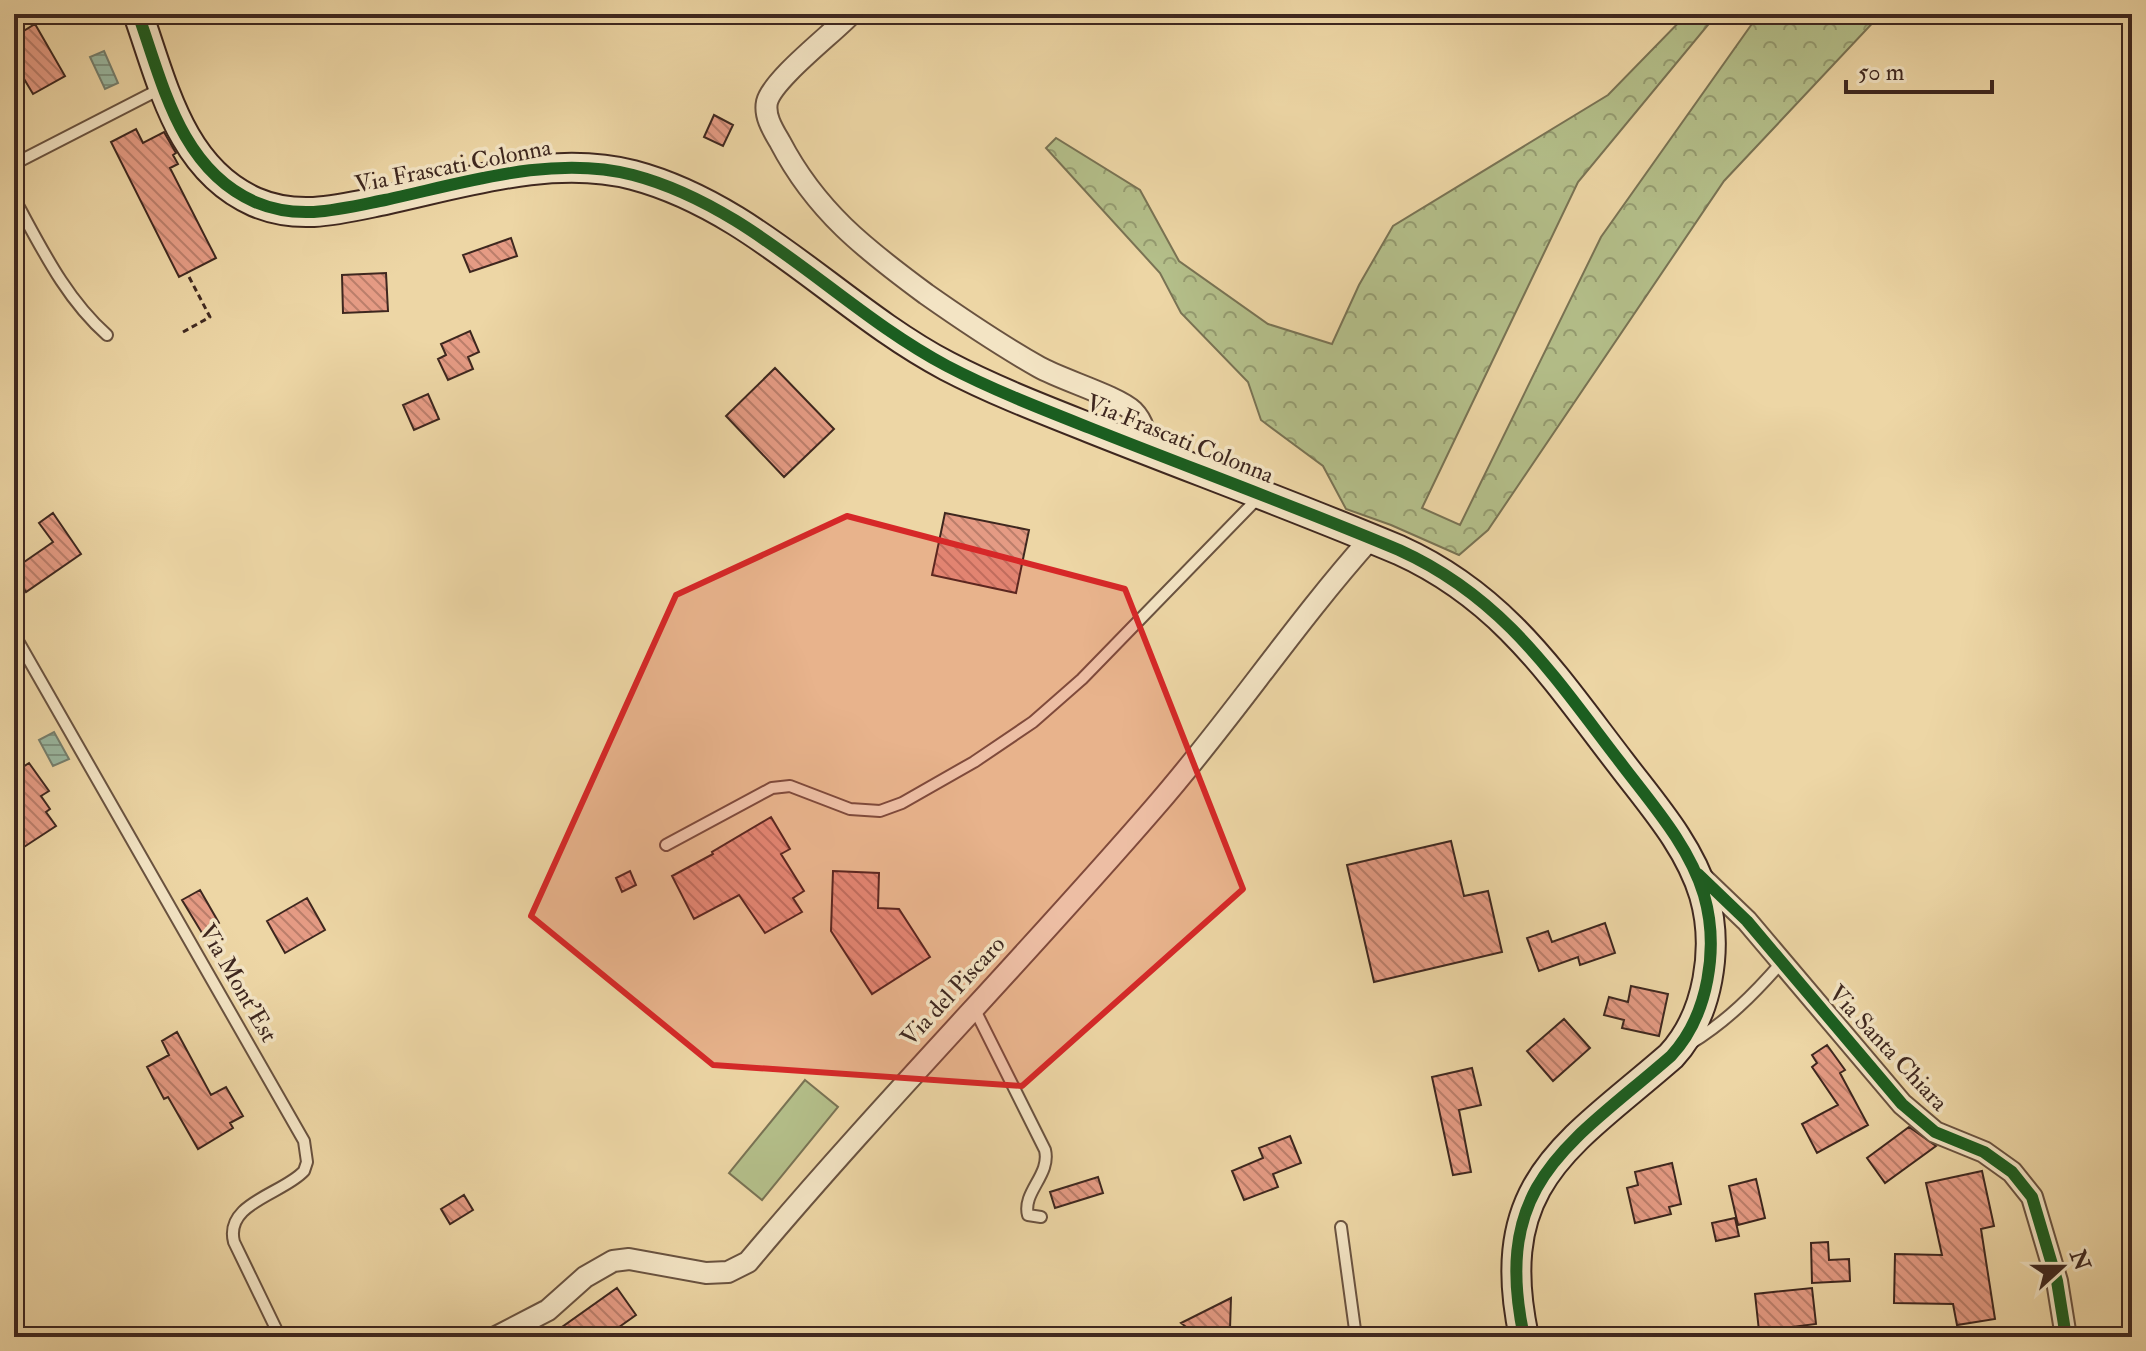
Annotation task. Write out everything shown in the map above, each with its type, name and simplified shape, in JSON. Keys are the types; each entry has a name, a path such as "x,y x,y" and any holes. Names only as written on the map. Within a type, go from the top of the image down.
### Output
{"street":[{"name":"Via Frascati Colonna","path":"138,14 163,87 186,139 215,175 249,200 286,212 308,214 565,167 607,169 662,184 741,224 932,358 969,377 1146,451 1371,538 1446,574 1518,632 1653,805 1695,871 1708,918 1709,964 1700,1005 1692,1025 1675,1051 1576,1135 1551,1164 1537,1187 1523,1221 1515,1265 1524,1337"},
{"path":"851,14 777,84 768,101 771,125 799,174 826,211 851,237 941,304 1044,370 1132,410 1144,429 1146,451"},
{"name":"Via del Piscaro","path":"496,1337 548,1310 585,1277 613,1261 629,1259 706,1273 728,1272 748,1262 834,1159 1197,758 1320,595 1371,538"},
{"name":"Via Santa Chiara","path":"1695,871 1740,914 1902,1104 1935,1132 1984,1152 2012,1172 2032,1197 2057,1281 2066,1337"}],"lane":[{"path":"14,164 163,87"},
{"path":"14,198 70,295 85,315 107,335"},
{"path":"666,845 772,788 790,786 850,809 880,811 902,803 974,762 1026,728 1069,691 1261,496"},
{"name":"Via Mont'Est","path":"14,634 304,1141 307,1162 304,1171 238,1215 232,1227 234,1242 280,1337"},
{"path":"1665,1061 1727,1018 1781,963"},
{"path":"974,1007 1045,1150 1044,1172 1026,1205 1028,1215 1041,1217"},
{"path":"1341,1227 1356,1337"}],"path":[{"path":"183,332 210,317 187,273"}],"highlighted area":[{"path":"847,516 1125,589 1243,889 1022,1086 713,1065 531,916 676,595"}],"green space":[{"path":"1687,14 1717,14 1578,182 1422,508 1460,525 1601,237 1759,14 1881,14 1724,181 1488,530 1459,555 1346,509 1323,466 1261,420 1248,382 1181,313 1160,273 1046,148 1056,138 1140,190 1179,261 1268,324 1332,344 1359,285 1393,226 1608,95"},
{"path":"805,1080 838,1107 762,1200 729,1173"}],"shaded area":[{"path":"104,51 118,83 105,89 90,57"},
{"path":"54,732 69,759 53,766 39,740"}],"building":[{"path":"35,24 65,76 33,94 14,62 14,37"},
{"path":"714,115 733,125 723,146 704,137"},
{"path":"136,129 143,143 164,132 176,153 173,155 178,164 170,168 216,258 179,277 111,142"},
{"path":"511,238 517,256 470,272 463,255"},
{"path":"386,273 388,311 343,313 342,275"},
{"path":"470,331 479,352 468,357 473,369 448,380 438,359 446,355 441,344"},
{"path":"775,368 834,429 784,477 726,416"},
{"path":"428,394 439,419 414,430 403,405"},
{"path":"53,513 81,554 26,592 14,569 53,542 39,523"},
{"path":"945,513 1029,530 1016,593 932,575"},
{"path":"29,763 49,791 41,796 50,809 46,812 56,826 24,847 14,833 14,773"},
{"path":"771,817 790,849 781,854 804,891 793,898 802,912 765,933 739,895 694,919 672,876"},
{"path":"1451,841 1464,896 1488,891 1502,952 1374,982 1347,865"},
{"path":"630,871 636,885 622,892 616,878"},
{"path":"833,871 879,873 878,908 899,909 930,957 872,994 831,931"},
{"path":"200,890 219,923 202,933 182,900"},
{"path":"307,898 325,930 285,953 267,921"},
{"path":"1605,923 1615,953 1580,965 1578,957 1539,971 1527,938 1548,931 1552,942"},
{"path":"1631,986 1668,994 1659,1036 1622,1028 1624,1020 1604,1015 1609,997 1628,1002"},
{"path":"1564,1019 1590,1048 1553,1081 1527,1051"},
{"path":"177,1032 211,1095 226,1087 243,1116 230,1123 233,1128 198,1149 168,1097 164,1099 147,1067 169,1055 162,1041"},
{"path":"1827,1045 1845,1070 1840,1073 1868,1125 1817,1153 1802,1124 1838,1105 1812,1067 1817,1063 1812,1055"},
{"path":"1472,1068 1481,1105 1459,1110 1471,1172 1453,1175 1432,1077"},
{"path":"1909,1127 1936,1146 1885,1183 1867,1158"},
{"path":"1290,1136 1301,1163 1273,1174 1278,1187 1244,1200 1232,1171 1263,1158 1259,1148"},
{"path":"1672,1163 1681,1204 1669,1207 1671,1214 1635,1223 1627,1188 1638,1185 1635,1172"},
{"path":"1982,1171 1994,1226 1981,1229 1995,1319 1957,1325 1953,1304 1894,1303 1895,1254 1942,1255 1926,1183"},
{"path":"1098,1177 1103,1193 1055,1208 1050,1192"},
{"path":"1756,1179 1765,1218 1738,1225 1729,1186"},
{"path":"464,1195 473,1210 450,1224 441,1209"},
{"path":"1735,1218 1739,1236 1716,1241 1712,1223"},
{"path":"1828,1242 1829,1260 1849,1259 1850,1281 1812,1283 1811,1243"},
{"path":"617,1288 636,1315 605,1337 570,1337 562,1327"},
{"path":"1812,1288 1816,1324 1759,1331 1755,1294"},
{"path":"1231,1298 1230,1329 1212,1337 1199,1337 1181,1323"}],"cycle path":[{"path":"138,14 166,96 192,146 209,169 229,187 255,202 288,211 320,212 540,169 603,169 633,175 677,190 718,210 757,234 907,343 947,366 1036,406 1399,550 1436,569 1497,615 1548,669 1668,825 1689,859 1704,895 1711,936 1702,1001 1684,1039 1671,1056 1571,1143 1547,1172 1529,1203 1519,1240 1517,1284 1524,1337"},
{"path":"1698,874 1747,921 1902,1104 1935,1132 1984,1152 2012,1172 2032,1197 2057,1281 2066,1337"}]}
